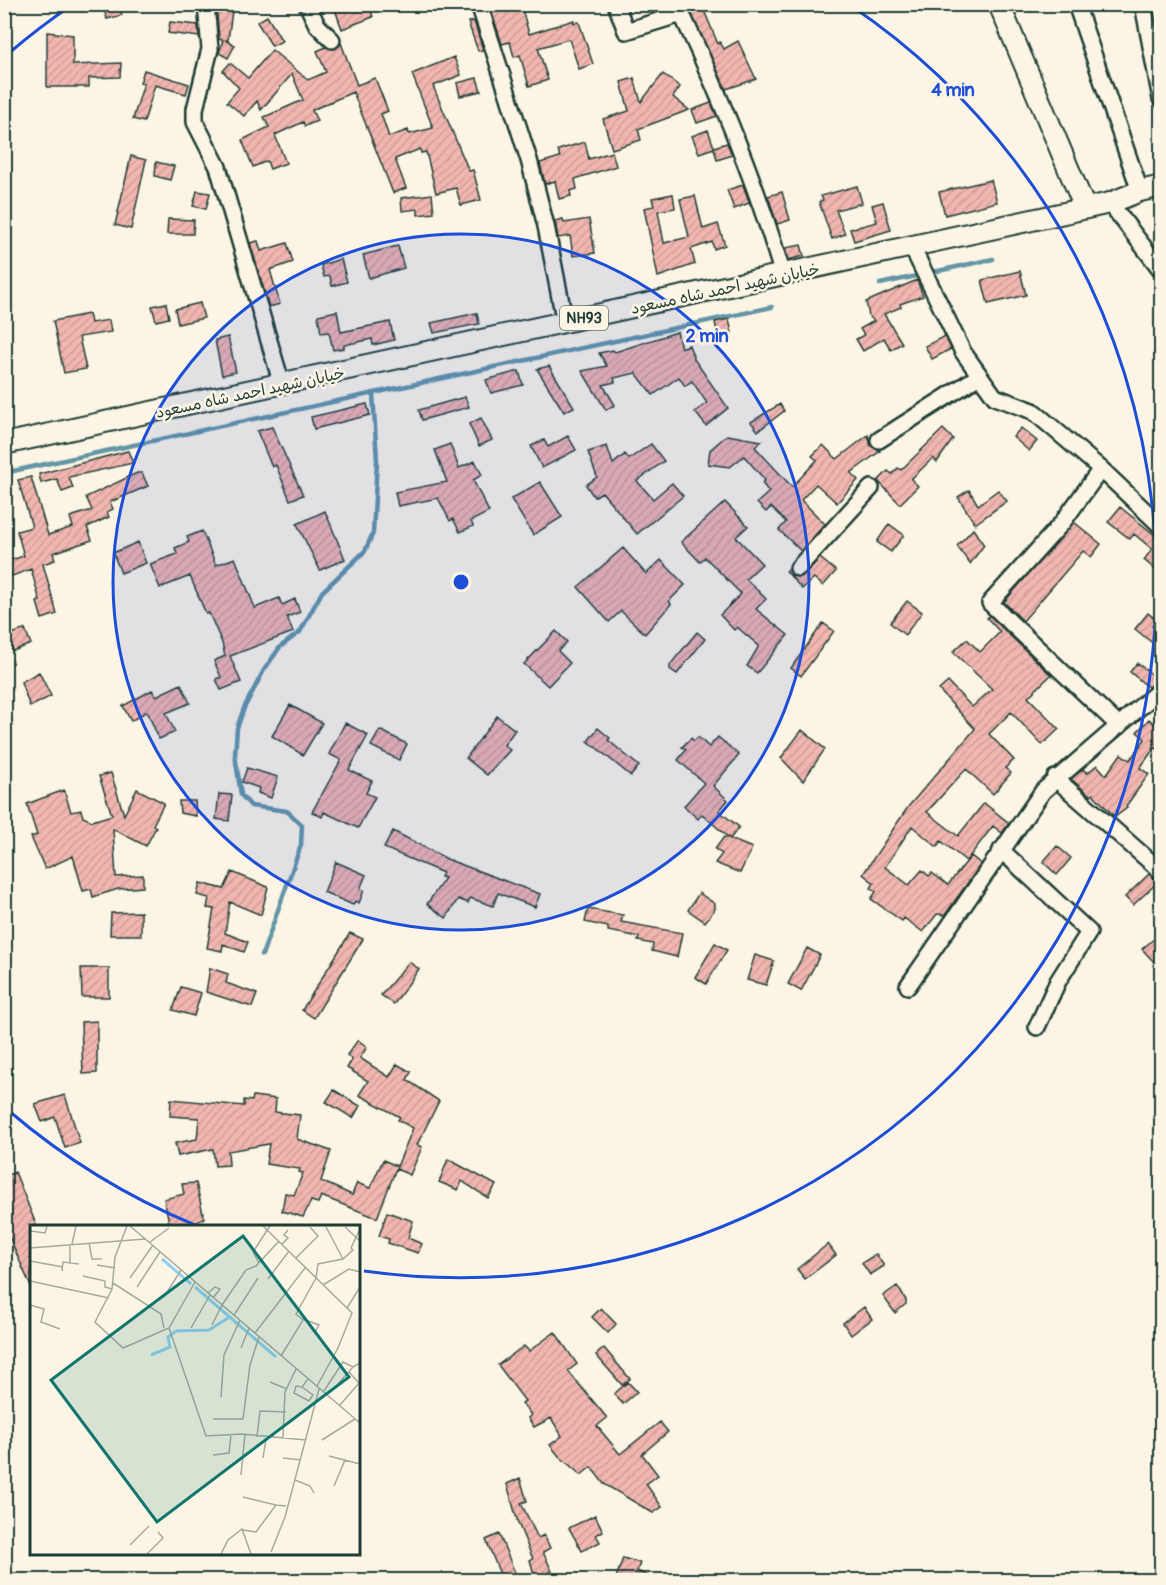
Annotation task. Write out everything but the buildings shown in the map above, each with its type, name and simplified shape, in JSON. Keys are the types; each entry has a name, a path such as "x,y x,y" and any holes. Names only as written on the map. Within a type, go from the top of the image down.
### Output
{"main road":[{"path":"999,4 1085,208"},
{"name":"خیابان شهید احمد شاه مسعود","path":"4,444 783,276 1110,203 1140,191 1161,186"}],"street":[{"path":"206,4 210,49 195,122 218,167 282,385"},
{"path":"307,4 317,25 332,40"},
{"path":"479,4 529,160 546,226 565,322"},
{"path":"616,4 626,31 675,10 684,19 715,86 772,238 783,276"},
{"path":"1076,4 1140,191"},
{"path":"1143,4 1161,99"},
{"path":"1110,203 1161,271"},
{"path":"912,247 963,352 994,397 1034,411 1101,469 1161,527"},
{"path":"879,440 980,376"},
{"path":"1101,469 1062,523 990,603 1119,726"},
{"path":"798,568 871,488"},
{"path":"908,986 1032,806 1055,778 1161,688"},
{"path":"1055,778 1161,872"},
{"path":"1001,850 1089,932 1058,981 1037,1027"}],"waterway":[{"path":"929,273 993,259"},
{"path":"880,284 921,275"},
{"path":"4,473 772,307"},
{"path":"262,955 301,845 302,825 287,811 251,806 241,795 235,755 237,728 244,708 264,670 280,647 300,632 322,592 365,551 373,533 377,461 373,393"}]}
